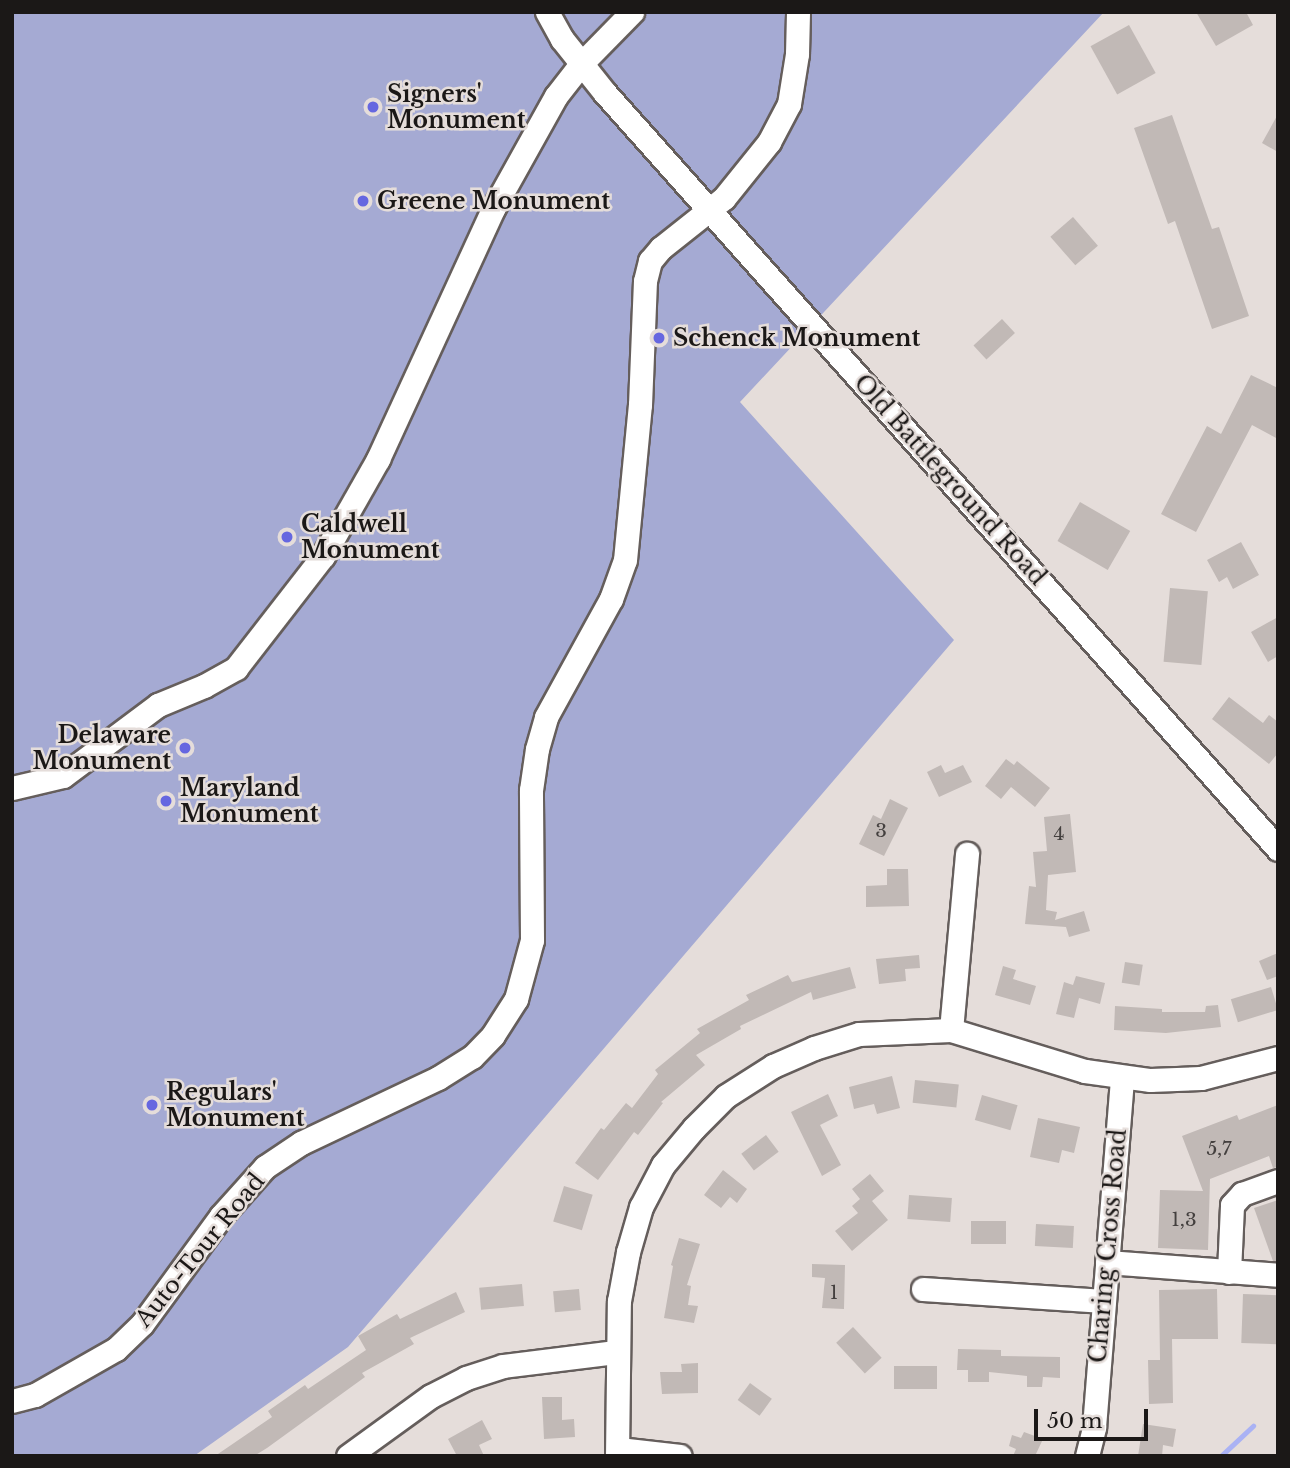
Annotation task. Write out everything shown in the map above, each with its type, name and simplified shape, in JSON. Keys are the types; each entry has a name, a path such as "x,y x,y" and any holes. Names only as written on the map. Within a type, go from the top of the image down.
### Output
{"street":[{"name":"Old Battleground Road","path":"547,12 581,64 1278,849"},
{"path":"12,788 63,776 158,705 204,686 236,668 323,555 378,459 493,209 556,96 581,64 632,12"},
{"name":"Auto-Tour Road","path":"12,1401 35,1395 116,1349 142,1324 221,1216 265,1167 301,1143 438,1079 461,1064 493,1035 505,1017 523,978 532,940 531,790 537,749 546,717 601,620 625,559 640,405 645,281 650,261 661,248 724,198 769,142 789,104 797,54 798,12"},
{"path":"951,1030 967,854"},
{"path":"680,1456 618,1453 616,1352 619,1301 628,1252 641,1207 663,1164 726,1096 773,1066 814,1048 859,1034 951,1030 1084,1071 1122,1078 1201,1078 1278,1058"},
{"name":"Charing Cross Road","path":"1087,1456 1094,1427 1122,1078"},
{"path":"1229,1272 1232,1205 1242,1194 1278,1181"},
{"path":"1107,1262 1278,1275"},
{"path":"923,1289 1104,1301"},
{"path":"348,1456 431,1396 466,1378 503,1366 616,1352"}],"shaded area":[{"path":"12,12 1104,12 740,402 954,640 348,1347 194,1456 12,1456"}],"building":[{"path":"1196,12 1246,12 1253,25 1216,46"},
{"path":"1129,25 1156,73 1117,94 1091,46"},
{"path":"1278,114 1278,152 1262,143"},
{"path":"1172,115 1212,229 1219,227 1249,316 1212,329 1175,221 1168,224 1134,128"},
{"path":"1073,217 1098,246 1075,265 1050,237"},
{"path":"1002,319 1015,333 986,359 973,346"},
{"path":"1251,375 1278,388 1278,439 1252,425 1196,532 1161,514 1207,426 1221,434"},
{"path":"1080,502 1130,531 1108,570 1058,541"},
{"path":"1241,542 1259,575 1233,589 1227,577 1219,582 1207,560"},
{"path":"1170,588 1208,591 1201,665 1164,662"},
{"path":"1278,617 1278,656 1268,662 1251,632"},
{"path":"1229,697 1263,723 1269,715 1278,722 1278,753 1269,764 1212,719"},
{"path":"1006,759 1014,765 1017,761 1050,788 1035,807 1011,787 1001,799 985,786"},
{"path":"941,765 945,773 963,765 972,782 939,797 927,772"},
{"path":"890,799 908,808 884,856 859,844 873,815 881,819"},
{"path":"1070,814 1076,872 1048,875 1046,910 1057,912 1055,920 1084,911 1090,931 1069,937 1066,927 1025,924 1029,886 1036,887 1033,852 1047,851 1044,817"},
{"path":"887,869 908,869 909,906 866,907 866,886 887,885"},
{"path":"1278,953 1278,976 1267,980 1259,961"},
{"path":"919,955 920,968 905,969 906,981 879,984 876,959"},
{"path":"1125,962 1143,965 1139,986 1122,983"},
{"path":"1003,966 1016,970 1013,979 1036,986 1030,1005 995,995"},
{"path":"850,967 856,988 813,1000 811,992 740,1026 741,1029 696,1055 705,1065 661,1102 663,1103 638,1135 634,1132 598,1180 575,1163 601,1128 604,1130 626,1103 632,1108 658,1074 655,1070 700,1033 697,1029 749,1000 746,995 788,975 792,982"},
{"path":"1076,976 1105,983 1100,1004 1079,998 1074,1018 1056,1014 1064,982 1073,985"},
{"path":"1271,987 1278,1010 1238,1022 1231,999"},
{"path":"1218,1005 1221,1027 1166,1033 1114,1030 1115,1006 1162,1009 1162,1012 1205,1012 1206,1006"},
{"path":"892,1076 900,1108 877,1114 874,1104 854,1109 849,1087"},
{"path":"915,1080 959,1085 956,1107 913,1103"},
{"path":"828,1094 838,1116 820,1125 841,1165 822,1176 791,1112"},
{"path":"982,1095 1018,1105 1010,1130 975,1120"},
{"path":"1278,1105 1278,1167 1273,1168 1269,1156 1210,1179 1208,1250 1158,1248 1160,1190 1203,1191 1182,1136 1237,1115 1239,1120"},
{"path":"1038,1118 1080,1127 1074,1153 1062,1150 1059,1163 1030,1157"},
{"path":"766,1135 779,1152 754,1170 741,1154"},
{"path":"723,1170 747,1189 737,1203 730,1197 721,1208 704,1195"},
{"path":"870,1174 884,1191 872,1201 888,1220 852,1251 835,1231 858,1213 852,1206 860,1199 852,1189"},
{"path":"564,1186 593,1195 582,1230 553,1221"},
{"path":"909,1195 952,1198 950,1222 907,1219"},
{"path":"1278,1200 1278,1261 1273,1261 1254,1208"},
{"path":"971,1221 1006,1221 1006,1244 971,1244"},
{"path":"1036,1224 1074,1226 1073,1248 1035,1246"},
{"path":"679,1238 700,1244 687,1285 691,1286 688,1305 698,1306 694,1323 664,1318 673,1266 671,1265"},
{"path":"812,1264 845,1265 844,1309 822,1308 825,1278 812,1277"},
{"path":"522,1284 524,1306 481,1310 479,1288"},
{"path":"579,1289 581,1310 555,1312 553,1291"},
{"path":"1217,1289 1218,1339 1172,1339 1173,1403 1149,1404 1148,1360 1160,1360 1159,1290"},
{"path":"456,1292 465,1312 410,1338 414,1344 362,1373 365,1377 267,1448 254,1456 215,1456 272,1417 268,1411 305,1385 308,1389 366,1350 358,1336 397,1314 400,1319"},
{"path":"1243,1294 1278,1295 1276,1344 1241,1343"},
{"path":"853,1327 882,1358 865,1373 836,1343"},
{"path":"958,1349 1001,1350 1001,1356 1060,1357 1060,1378 1043,1377 1042,1387 1027,1387 1027,1376 989,1372 989,1382 968,1382 968,1370 957,1370"},
{"path":"698,1363 698,1393 662,1394 660,1372 682,1372 681,1364"},
{"path":"894,1366 937,1366 937,1389 894,1389"},
{"path":"750,1383 772,1399 759,1416 738,1400"},
{"path":"542,1397 562,1397 562,1420 574,1419 575,1437 544,1439"},
{"path":"482,1420 492,1439 479,1445 484,1456 457,1456 448,1439"},
{"path":"1143,1424 1176,1429 1173,1447 1163,1445 1162,1456 1138,1456"},
{"path":"1024,1432 1043,1439 1035,1456 1013,1456 1016,1449 1009,1446 1012,1435 1021,1438"}],"waterway":[{"path":"1221,1456 1253,1426"}],"place":[{"name":"Signers' Monument","path":"373,107"},
{"name":"Greene Monument","path":"363,201"},
{"name":"Schenck Monument","path":"659,338"},
{"name":"Caldwell Monument","path":"287,537"},
{"name":"Delaware Monument","path":"185,748"},
{"name":"Maryland Monument","path":"166,801"},
{"name":"Regulars' Monument","path":"152,1105"}]}
